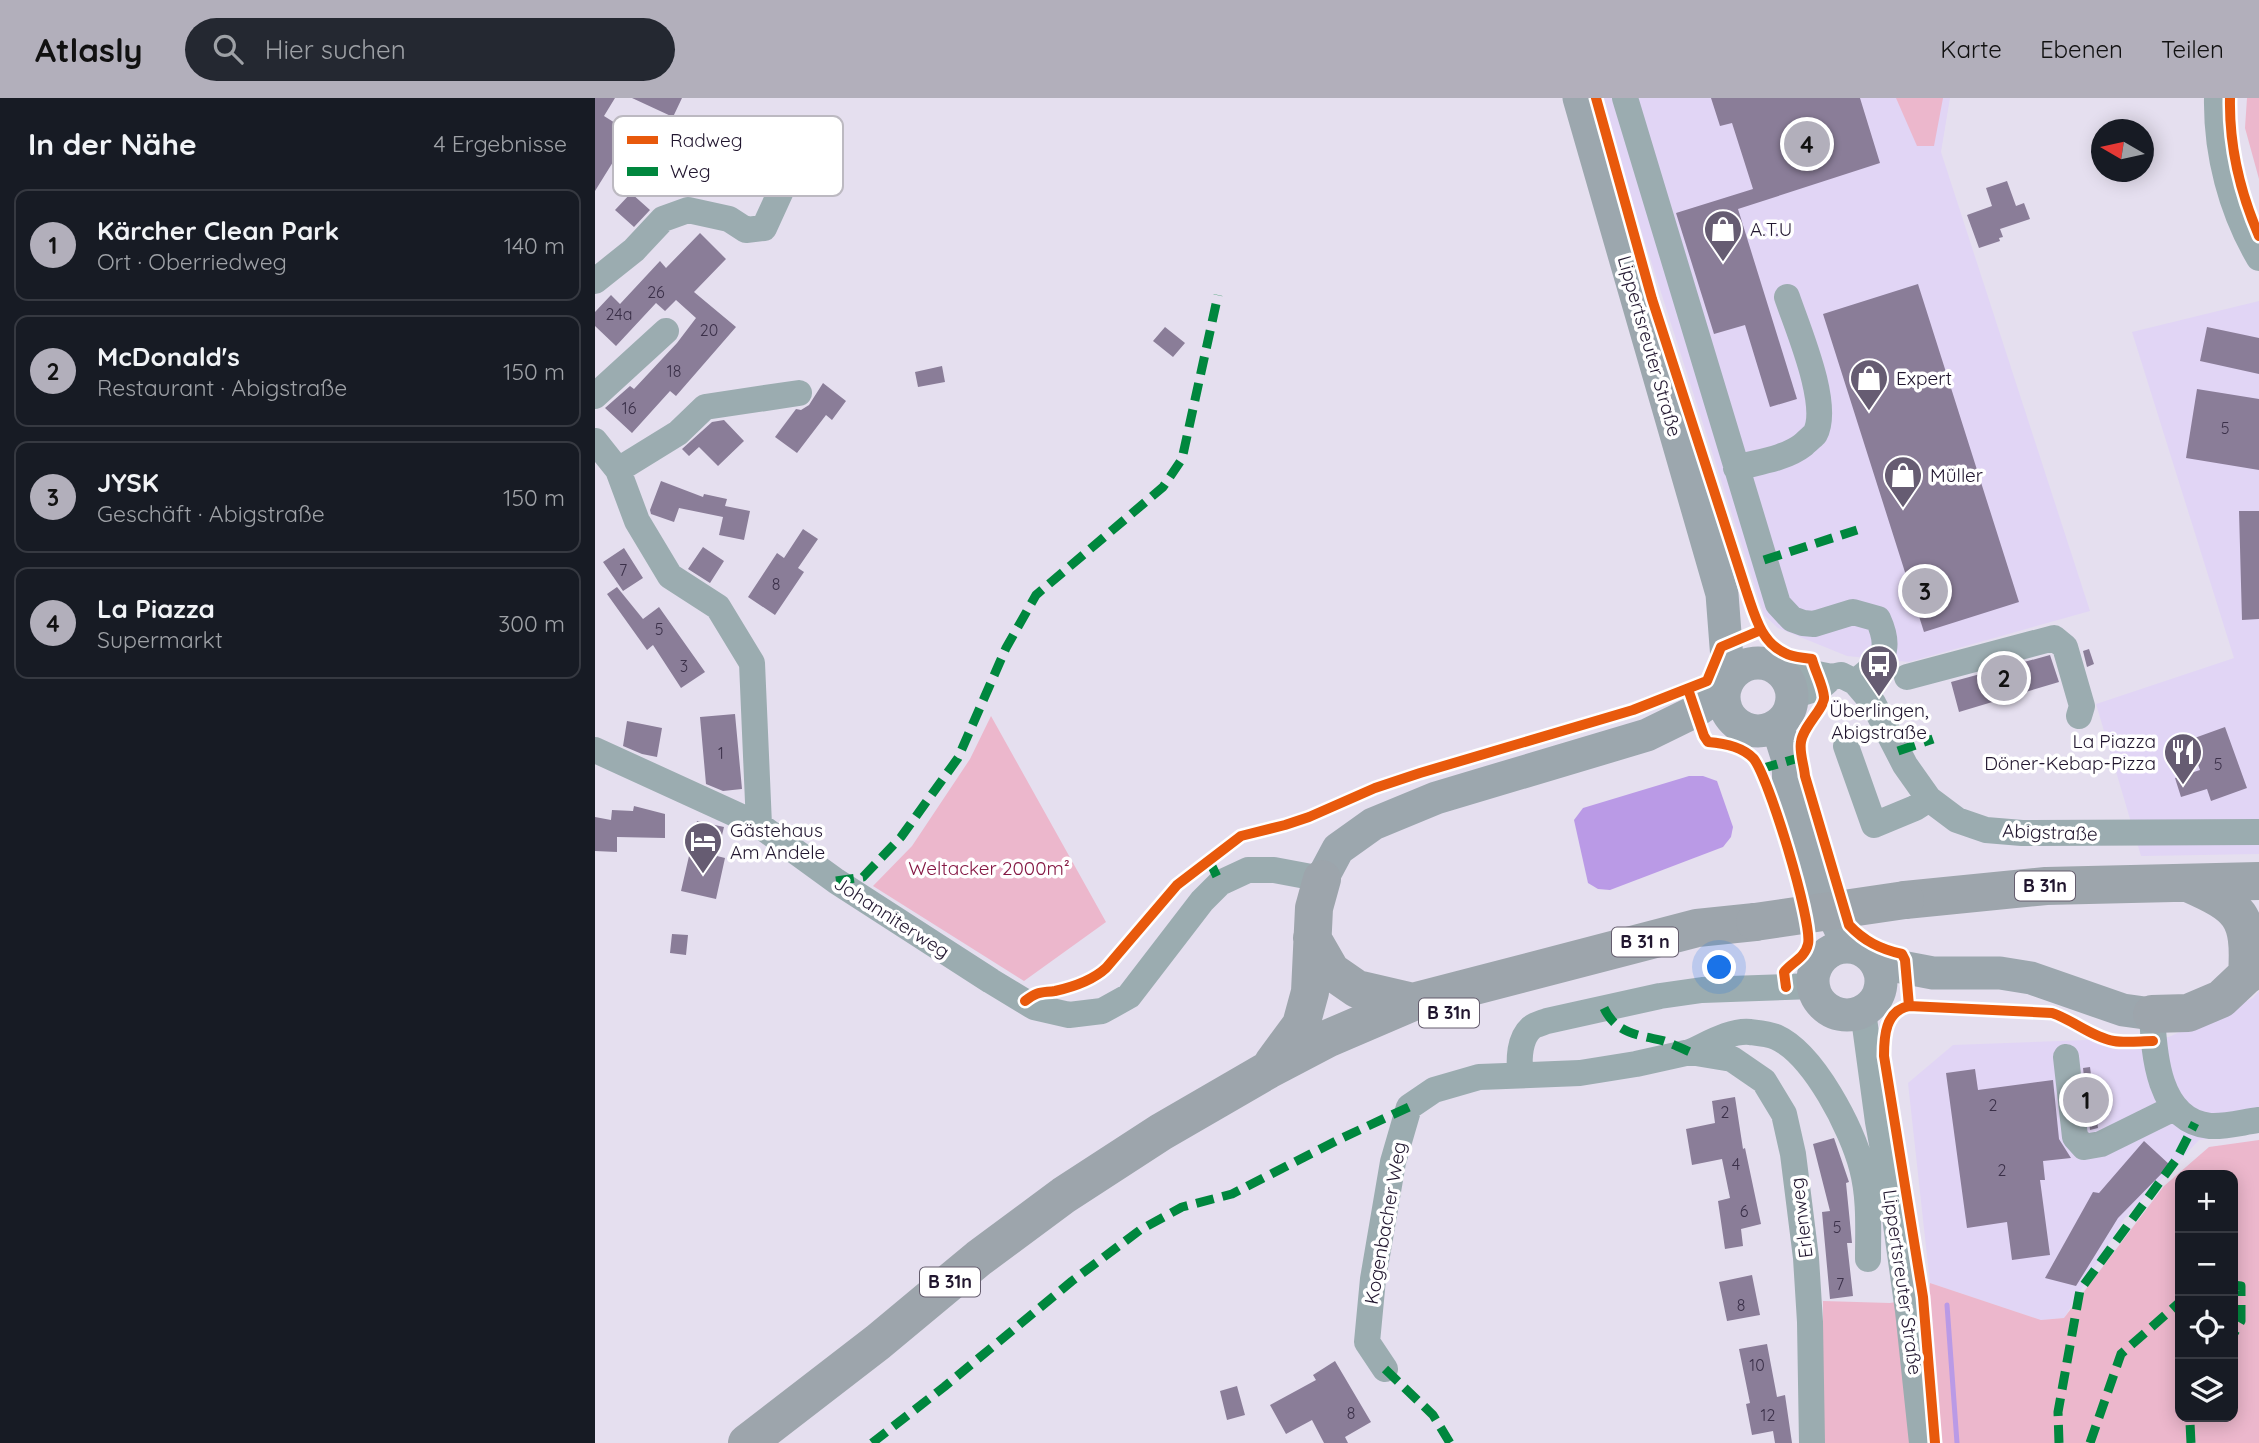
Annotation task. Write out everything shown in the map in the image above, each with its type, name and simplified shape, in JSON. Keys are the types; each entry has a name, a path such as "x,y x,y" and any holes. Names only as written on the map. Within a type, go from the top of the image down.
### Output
{"highway":[{"path":"1312,938 1314,908 1322,879"},
{"name":"B 31n","path":"1755,922 1905,900 2046,886 2259,881"},
{"name":"B 31n","path":"2151,1014 2188,1013 2221,999 2253,969 2239,914 2222,898 2186,882"},
{"name":"B 31 n","path":"1537,971 1697,928 1755,922"},
{"name":"B 31n","path":"1312,938 1331,971 1357,989 1413,1002"},
{"name":"B 31n","path":"1268,1070 1301,1025 1310,992 1312,938"},
{"name":"B 31n","path":"747,1443 878,1342 979,1258 1064,1195 1161,1132 1329,1038 1413,1002 1537,971"},
{"name":"B 31n","path":"786,1443 1065,1222 1297,1081 1537,971"}],"main road":[{"name":"Lippertsreuter Straße","path":"1579,98 1722,594 1788,760 1789,792 1850,981"},
{"name":"Lippertsreuter Straße","path":"1761,687 1726,709 1789,792"},
{"path":"1322,879 1338,849 1373,824 1399,812 1436,798 1647,735 1696,711 1761,687"},
{"path":"1647,735 1740,726"},
{"name":"B 31n","path":"1850,981 1933,972 2000,973 2031,978 2123,1010 2151,1014"}],"street":[{"path":"1625,98 1778,604 1792,619 1803,623 1814,624 1853,612 1878,619 1886,637 1883,653 1869,671 1821,687 1761,687"},
{"path":"2217,98 2219,135 2231,194 2259,258"},
{"path":"595,281 634,250 663,219 688,210 729,219 746,230 764,228 779,196"},
{"path":"1736,468 1802,446 1815,433 1820,411 1815,381 1787,297"},
{"path":"595,396 666,331"},
{"path":"618,470 678,433 705,407 799,393"},
{"path":"595,441 618,470 637,522 670,576 718,607 752,663 758,825"},
{"path":"1907,677 2054,638 2065,647 2083,706 2079,716"},
{"name":"Abigstraße","path":"1844,679 1873,703 1905,765 1929,799 1957,820 1986,830 2047,834 2259,832"},
{"path":"1846,746 1874,825 1915,808 1929,799"},
{"name":"Johanniterweg","path":"595,750 758,825 836,881 991,981 1034,1007 1069,1015 1102,1011 1129,996 1202,901 1220,883 1248,870 1274,870 1322,879"},
{"path":"1520,1074 1519,1059 1523,1042 1531,1028 1547,1021 1660,996 1702,990 1850,981"},
{"name":"Lippertsreuter Straße","path":"1850,981 1896,1222 1922,1443"},
{"path":"2151,1014 2158,1068 2174,1108 2195,1123 2207,1126 2259,1120"},
{"name":"Erlenweg","path":"1520,1074 1580,1073 1636,1065 1690,1052 1723,1037 1747,1031 1775,1036 1790,1046 1812,1069 1847,1128 1862,1168 1867,1203 1868,1259"},
{"name":"Erlenweg","path":"1690,1052 1732,1059 1743,1066 1764,1081 1784,1114 1795,1166 1806,1258 1812,1443"},
{"path":"2066,1057 2075,1137 2084,1147 2101,1144 2174,1108"},
{"name":"Kogenbacher Weg","path":"1385,1369 1367,1342 1373,1279 1393,1162 1409,1107 1434,1090 1479,1077 1520,1074"}],"shaded area":[{"path":"1602,98 1950,98 1941,152 2090,611 1909,662 1847,656 1778,628 1764,615 1635,211"},
{"path":"2259,301 2259,854 2141,856 2096,704 2234,658 2132,332"},
{"path":"1689,776 1703,776 1717,781 1733,827 1731,837 1723,847 1610,890 1598,889 1588,883 1574,820 1583,808"},
{"path":"2259,991 2259,1132 2199,1140 2124,1219 2064,1318 2041,1320 1930,1283 1908,1083 1953,1045 2169,1037 2253,998"}],"green space":[{"path":"1896,98 1943,98 1934,146 1917,146"},
{"path":"2247,98 2259,98 2259,179 2245,128"},
{"name":"Weltacker 2000m²","path":"991,716 1106,922 1024,981 873,886 912,846 970,759"},
{"path":"2259,1140 2259,1443 1823,1443 1823,1301 1890,1303 1929,1297 1930,1283 2041,1320 2064,1318 2164,1186 2175,1176 2175,1422 2238,1422 2238,1170 2182,1170 2209,1147"}],"building":[{"path":"595,98 615,98 604,116 613,122 613,162 595,191"},
{"path":"632,98 682,98 673,116"},
{"path":"1711,98 1860,98 1880,163 1738,209 1797,399 1770,407 1745,325 1714,334 1676,213 1753,189 1732,123 1720,126"},
{"path":"2007,181 2016,206 2024,203 2030,219 2000,229 2003,237 1999,238 2000,241 1979,248 1967,215 1992,206 1986,188"},
{"path":"628,196 634,196 650,210 634,227 615,210"},
{"path":"700,233 726,259 694,292 736,327 676,396 670,391 632,433 605,408 630,386 634,389 677,343 696,318 676,300 665,311 656,303 616,346 595,326 595,312 611,295 620,304 660,261 666,268"},
{"path":"1918,284 2019,602 1924,632 1823,314"},
{"path":"1165,327 1185,343 1173,357 1153,341"},
{"path":"2207,327 2259,338 2259,374 2200,361"},
{"path":"942,366 945,382 918,387 915,372"},
{"path":"823,383 846,401 832,420 826,415 797,453 775,437 796,409 801,410 809,405"},
{"path":"2197,389 2259,399 2259,470 2186,458"},
{"path":"724,420 744,441 718,466 699,447 689,456 682,449 712,422"},
{"path":"661,481 703,497 704,494 727,499 725,506 750,511 744,540 719,535 723,517 679,508 674,522 651,514 650,510"},
{"path":"2239,511 2259,511 2259,619 2242,620"},
{"path":"803,529 818,539 798,568 804,572 775,615 748,597 777,553 784,558"},
{"path":"703,547 724,561 710,583 688,569"},
{"path":"624,548 643,578 623,591 603,562"},
{"path":"617,587 643,619 659,607 705,672 681,688 653,645 647,650 607,594"},
{"path":"2089,649 2094,664 2087,667 2083,651"},
{"path":"2050,655 2059,682 1959,712 1951,682"},
{"path":"735,714 742,789 723,791 706,784 700,717"},
{"path":"627,721 662,728 657,757 623,746"},
{"path":"2225,727 2247,788 2211,801 2207,789 2181,797 2175,778 2200,770 2189,740"},
{"path":"634,806 665,814 665,838 617,837 617,852 595,851 595,817 611,820 612,810 633,811"},
{"name":"Gästehaus Am Andele","path":"697,821 724,827 717,856 725,858 716,899 681,891"},
{"path":"672,934 688,935 686,955 670,953"},
{"path":"2090,1067 2098,1128 2090,1130 2083,1068"},
{"path":"1975,1069 1978,1090 2053,1080 2059,1139 2071,1158 2043,1161 2045,1180 2040,1180 2050,1255 2012,1260 2007,1222 1967,1228 1946,1073"},
{"path":"1735,1097 1743,1149 1745,1148 1761,1224 1741,1229 1743,1246 1725,1249 1718,1201 1730,1198 1722,1159 1692,1165 1686,1129 1715,1123 1712,1101"},
{"path":"1834,1138 1849,1182 1846,1183 1852,1243 1847,1243 1853,1296 1830,1299 1822,1212 1830,1211 1813,1144"},
{"path":"2144,1141 2170,1165 2118,1218 2076,1286 2045,1278 2093,1192 2099,1193"},
{"path":"1752,1275 1760,1315 1727,1321 1719,1282"},
{"path":"1767,1344 1777,1397 1785,1395 1792,1443 1775,1443 1773,1431 1752,1435 1746,1404 1750,1403 1739,1349"},
{"path":"1335,1361 1371,1422 1345,1437 1348,1443 1324,1443 1312,1420 1286,1434 1270,1405 1316,1380 1313,1375"},
{"path":"1237,1386 1245,1415 1227,1420 1220,1391"}],"waterway":[{"path":"1947,1305 1957,1443"}],"marked path":[{"path":"836,881 863,877 901,837 958,758 1006,648 1036,595 1163,487 1182,459 1218,295"},
{"path":"1764,560 1857,530"},
{"path":"1898,751 1933,739"},
{"path":"1760,769 1802,757"},
{"path":"1209,860 1220,883"},
{"path":"1604,1008 1615,1023 1629,1032 1664,1041 1690,1052"},
{"path":"872,1443 1072,1281 1140,1230 1182,1207 1232,1194 1409,1107"},
{"path":"2059,1443 2058,1412 2080,1290 2176,1160 2195,1123"},
{"path":"2238,1286 2241,1286 2241,1321 2238,1326"},
{"path":"2090,1443 2121,1354 2175,1306"},
{"path":"1385,1369 1433,1415 1450,1443"},
{"path":"2190,1422 2191,1443"}],"cycle path":[{"path":"1596,98 1652,299 1756,619 1770,642 1777,648 1791,656 1812,659 1822,688 1823,701 1803,736 1801,754 1849,925 1873,944 1902,954 1905,960 1909,1006"},
{"path":"2230,98 2231,134 2237,168 2246,203 2259,236"},
{"path":"1025,1001 1039,993 1076,985 1101,972 1177,885 1241,836 1309,817 1375,788 1420,773 1633,710 1707,681 1721,647 1761,630"},
{"path":"1688,689 1708,742 1726,744 1753,758 1778,818 1797,880 1808,931 1808,944 1804,953 1784,972 1786,987"},
{"path":"1935,1443 1923,1297 1884,1056 1886,1033 1891,1019 1895,1013 1909,1006 2052,1013 2106,1039 2123,1042 2153,1041"}],"place":[{"name":"La Piazza","path":"1807,144"},
{"name":"A.T.U","path":"1723,263"},
{"name":"Expert","path":"1869,412"},
{"name":"Müller","path":"1903,509"},
{"name":"JYSK","path":"1925,591"},
{"name":"McDonald's","path":"2004,678"},
{"name":"Überlingen, Abigstraße","path":"1879,698"},
{"name":"La Piazza Döner-Kebap-Pizza","path":"2183,786"},
{"name":"Gästehaus Am Andele","path":"703,875"},
{"name":"Kärcher Clean Park","path":"2086,1100"}]}
